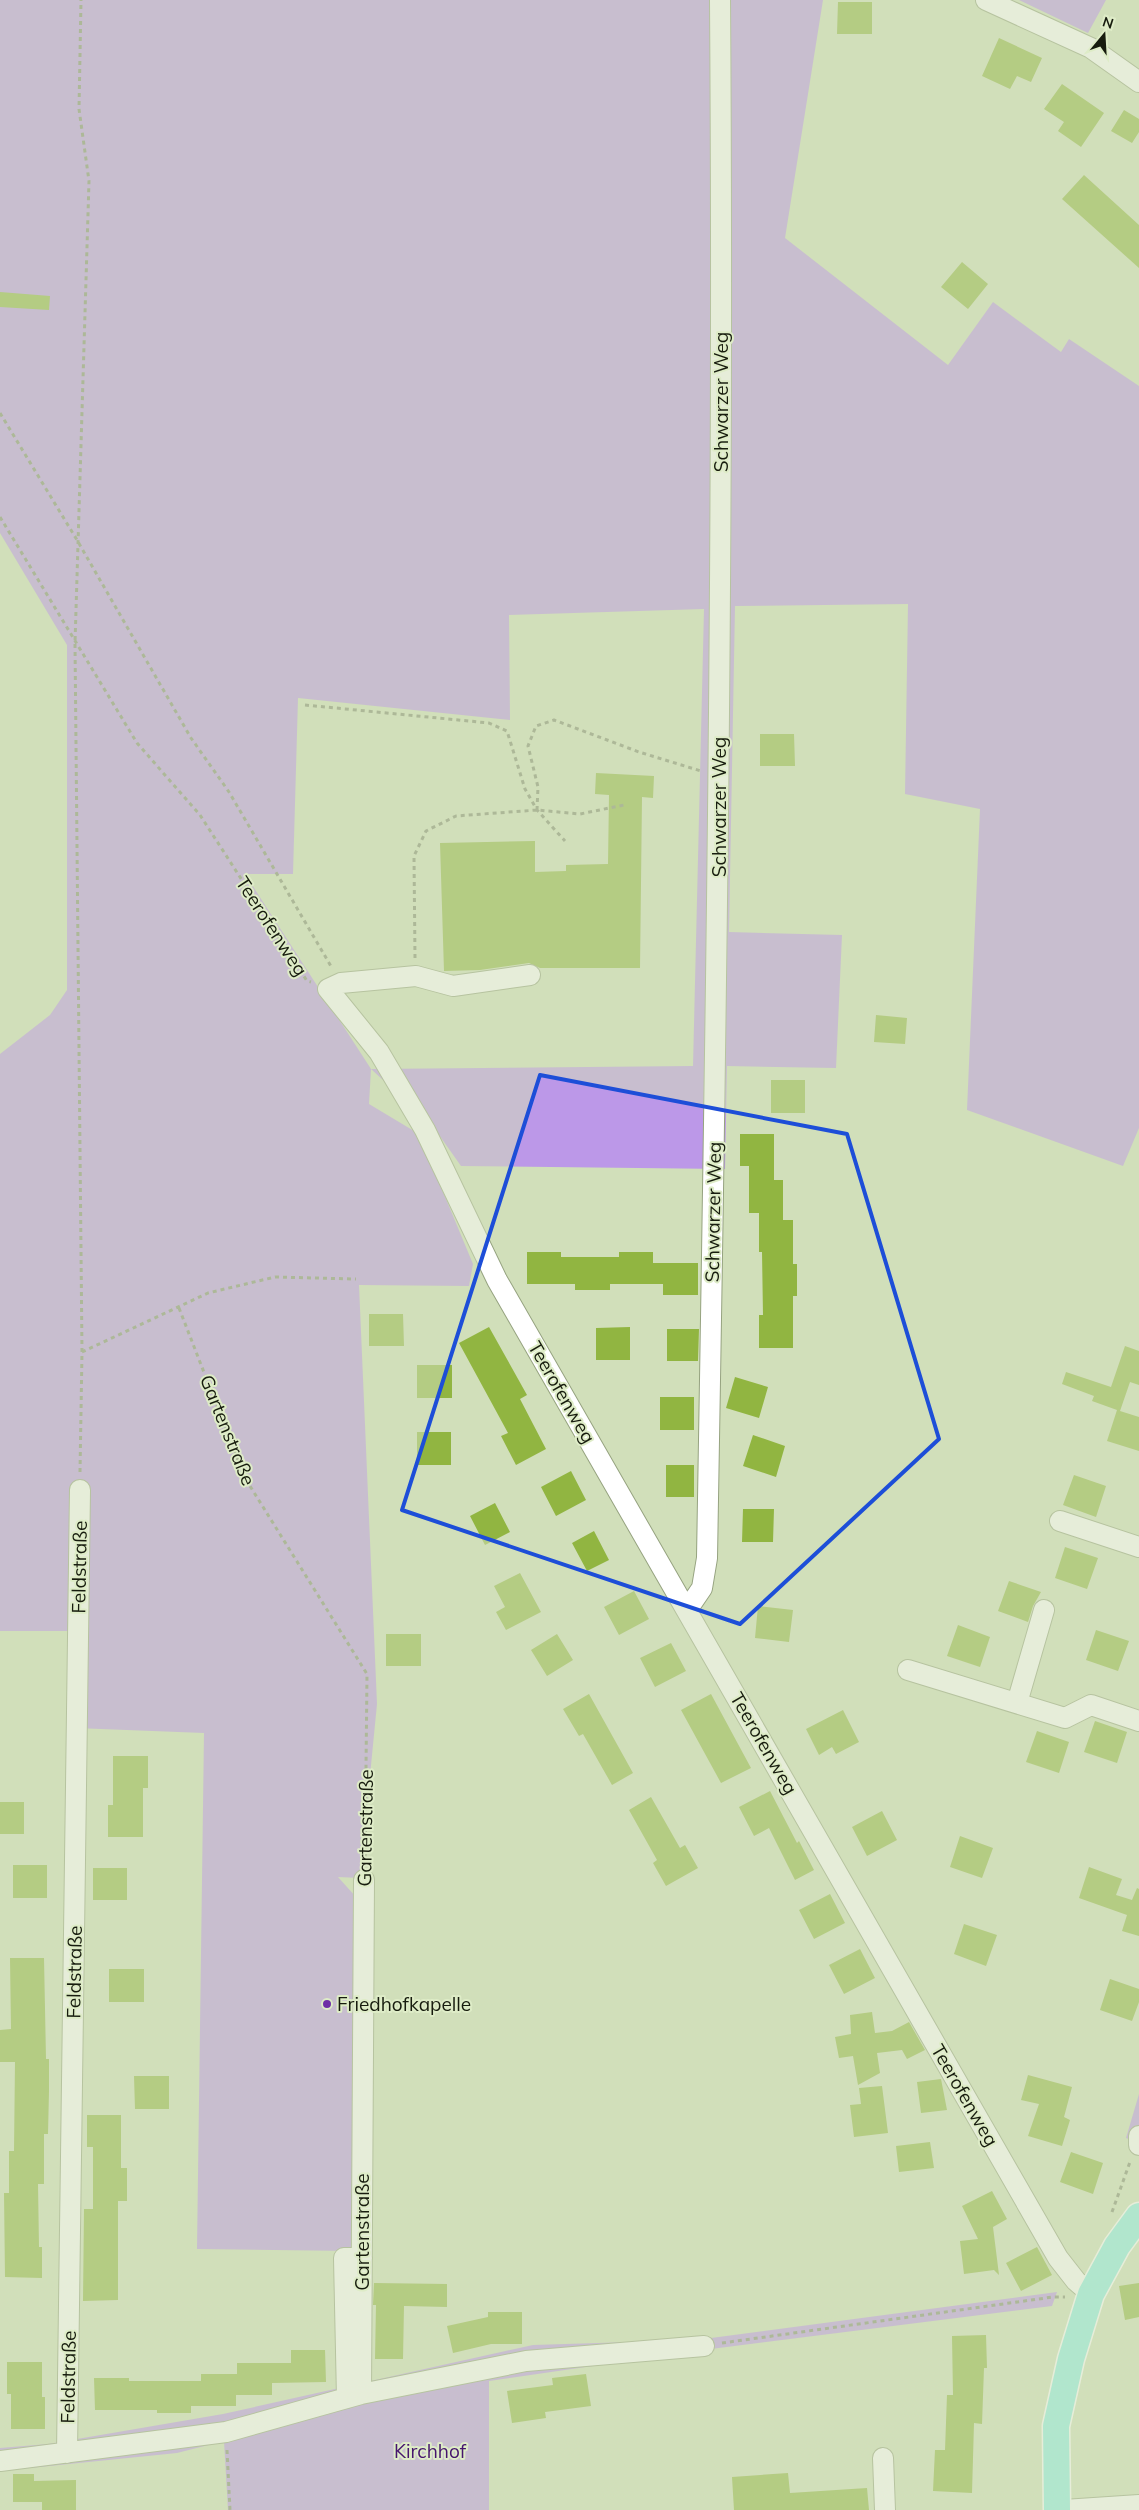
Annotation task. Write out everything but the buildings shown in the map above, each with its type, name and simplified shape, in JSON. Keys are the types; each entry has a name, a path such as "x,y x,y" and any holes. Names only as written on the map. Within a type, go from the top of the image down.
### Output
{"main road":[{"path":"1057,2510 1056,2426 1071,2359 1079,2295 1139,2216"}],"street":[{"name":"Schwarzer Weg","path":"688,1610 702,1588 707,1558 719,776 722,310 720,0"},
{"path":"986,0 1091,48 1139,82"},
{"path":"334,986 416,976 454,986 530,975"},
{"name":"Teerofenweg","path":"334,986 379,1052 425,1130 497,1280 1058,2258 1076,2281 1079,2295"},
{"name":"Feldstraße","path":"67,2453 80,1490"},
{"path":"1060,1521 1139,1547"},
{"path":"1017,1703 1044,1610"},
{"path":"908,1670 1065,1718 1091,1705 1139,1721"},
{"name":"Gartenstraße","path":"354,2396 362,2258 364,1880"},
{"path":"0,2461 226,2432 354,2396 526,2361 704,2346"},
{"path":"883,2458 885,2510"},
{"path":"1064,2510 1139,2505"}],"path":[{"path":"80,1490 82,1352 75,643 89,181 79,109 82,0"},
{"path":"0,413 77,540 191,738 230,792 334,986"},
{"name":"Teerofenweg","path":"0,517 137,743 200,815 308,981 334,986"},
{"path":"305,706 489,723 507,732 525,789 537,810 565,841"},
{"path":"537,810 538,787 528,746 536,726 554,720 639,752 719,776"},
{"path":"416,976 414,856 426,831 456,816 537,810 580,814 624,805"},
{"path":"82,1352 179,1308 208,1292 276,1277 356,1279"},
{"name":"Gartenstraße","path":"179,1308 245,1478 366,1674 364,1880"},
{"path":"1112,2213 1138,2141"},
{"path":"704,2346 1044,2298 1079,2295"},
{"path":"226,2432 230,2510"}],"highlighted area":[{"path":"540,1075 847,1134 939,1439 740,1624 402,1510"}],"green space":[{"path":"0,0 823,0 785,238 948,365 993,302 1061,352 1069,339 1139,386 1139,1128 1123,1166 967,1110 980,809 905,794 908,604 735,606 729,932 842,935 836,1068 727,1066 725,1169 461,1166 432,1125 371,1069 369,1104 419,1134 473,1264 469,1286 359,1285 377,1704 360,1878 338,1877 356,1897 354,2251 197,2249 204,1733 75,1728 75,1631 0,1631 0,1054 50,1015 67,990 67,645 0,533","holes":["704,609 693,1066 371,1069 245,874 293,874 298,698 510,720 509,615"]},
{"path":"1019,0 1106,0 1088,33"},
{"path":"1139,2094 1139,2143 1126,2138"},
{"name":"Kirchhof","path":"1057,2292 1052,2306 703,2350 489,2381 489,2510 228,2510 224,2441 177,2453 0,2471 0,2448 48,2444 223,2414 533,2345 696,2340"}],"place":[{"name":"Friedhofkapelle","path":"327,2004"}]}
